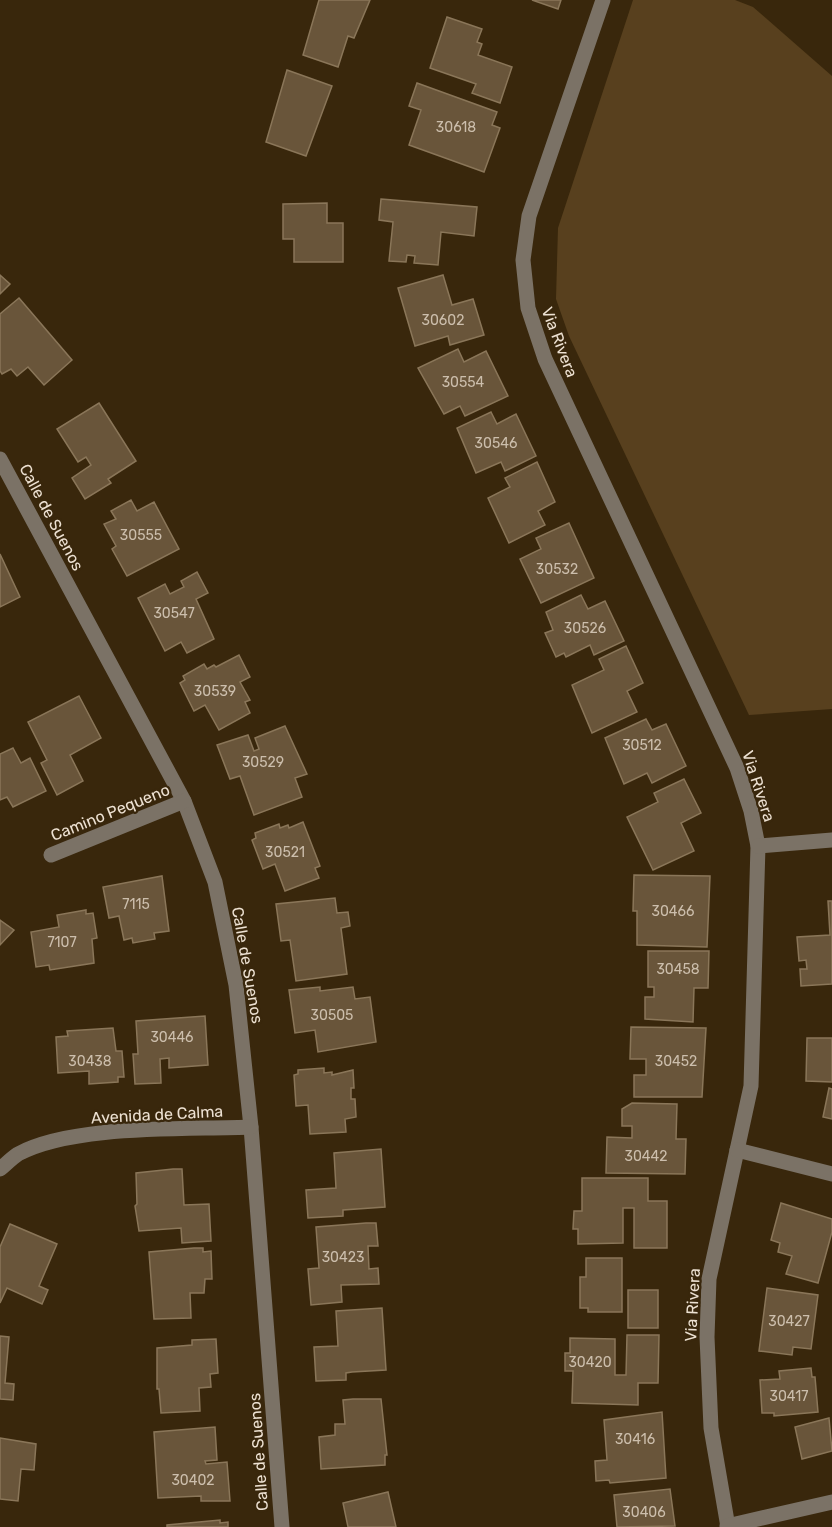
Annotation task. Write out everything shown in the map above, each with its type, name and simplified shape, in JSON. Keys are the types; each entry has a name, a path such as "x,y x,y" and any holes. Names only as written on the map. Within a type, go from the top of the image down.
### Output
{"street":[{"name":"Via Rivera","path":"603,0 529,216 523,260 528,308 545,359 737,768 751,811 758,846 751,1086 709,1279 706,1337 711,1428 727,1526 832,1502"},
{"name":"Calle de Suenos","path":"0,460 184,801 217,894 236,985 251,1127 282,1527"},
{"name":"Camino Pequeno","path":"51,855 184,801"},
{"path":"758,846 832,840"},
{"name":"Avenida de Calma","path":"0,1169 17,1155 51,1142 95,1134 251,1127"},
{"path":"737,1150 832,1174"}],"shaded area":[{"path":"633,0 735,0 753,7 832,76 832,709 749,715 569,336 556,299 558,228"}],"building":[{"path":"319,0 370,0 354,38 348,36 338,67 303,55"},
{"path":"532,0 561,0 558,9"},
{"path":"447,17 482,29 477,42 482,44 478,55 512,67 500,103 472,93 476,84 430,68"},
{"path":"287,70 332,86 306,156 266,142"},
{"path":"417,83 497,112 492,125 500,128 484,172 409,145 421,110 409,106"},
{"path":"381,199 477,207 474,236 441,232 438,265 414,263 415,256 407,255 406,262 389,261 393,222 379,220"},
{"path":"327,203 327,223 343,223 343,262 294,262 294,239 283,239 283,204"},
{"path":"0,275 10,284 0,294"},
{"path":"443,275 452,305 473,299 484,335 450,345 448,336 415,346 398,288"},
{"path":"19,298 72,360 44,385 28,367 17,376 11,369 2,374 0,371 0,314"},
{"path":"458,349 464,362 486,351 508,396 465,416 460,406 444,414 418,368"},
{"path":"99,403 136,461 108,479 111,483 85,499 72,478 91,465 86,457 78,462 57,429"},
{"path":"491,412 497,424 516,414 536,456 505,471 501,462 476,473 457,428"},
{"path":"537,462 555,502 538,511 545,525 509,543 488,498 510,487 505,478"},
{"path":"131,500 137,511 154,502 179,549 127,576 112,549 116,546 104,524 116,519 111,511"},
{"path":"569,523 594,578 541,603 520,559 541,549 536,538"},
{"path":"0,554 20,597 0,607"},
{"path":"197,572 208,593 196,599 214,639 187,653 181,642 165,651 138,598 165,584 170,594 184,587 181,581"},
{"path":"581,595 588,609 605,601 624,641 594,655 590,645 566,657 564,653 556,657 545,633 553,630 546,612"},
{"path":"626,646 643,683 627,691 637,712 592,733 572,685 604,670 599,659"},
{"path":"239,655 250,677 240,682 250,700 245,702 250,713 219,730 205,705 194,711 180,683 185,680 183,676 204,664 207,669 214,665 216,667"},
{"path":"79,696 101,738 70,755 83,781 57,795 41,763 47,760 28,722"},
{"path":"646,719 652,730 666,724 686,766 652,783 647,773 624,784 605,738"},
{"path":"285,726 307,774 295,778 302,797 254,815 240,776 230,779 217,745 248,735 254,751 259,749 255,738"},
{"path":"13,748 21,763 30,758 46,791 13,807 7,797 0,800 0,754"},
{"path":"684,779 701,813 681,823 694,851 653,870 627,817 658,802 654,793"},
{"path":"303,822 320,866 315,868 319,878 285,891 275,864 263,869 252,840 256,838 255,833 279,824 280,828 288,825 289,828"},
{"path":"634,875 710,876 707,947 637,945 637,911 633,911"},
{"path":"162,876 169,931 154,933 155,939 133,943 132,938 124,940 119,916 109,918 103,887"},
{"path":"335,898 337,913 348,912 350,926 341,928 347,974 296,981 290,940 281,941 276,904"},
{"path":"828,901 832,901 832,984 801,986 800,969 807,969 806,960 799,961 797,937 830,935"},
{"path":"86,910 86,914 93,913 97,938 92,939 94,963 50,970 49,965 36,967 31,932 59,927 57,915"},
{"path":"0,920 14,930 0,945"},
{"path":"648,951 709,951 708,988 694,988 693,1022 645,1019 645,997 654,997 654,987 648,987"},
{"path":"320,987 320,991 353,987 355,999 370,997 376,1042 318,1052 315,1030 295,1033 289,990"},
{"path":"205,1016 208,1065 169,1068 169,1058 160,1059 161,1083 135,1084 133,1054 138,1054 136,1021"},
{"path":"631,1027 706,1028 702,1097 634,1097 634,1075 646,1075 646,1059 630,1059"},
{"path":"113,1028 116,1051 122,1051 124,1077 118,1077 118,1082 89,1084 89,1071 58,1073 56,1037 68,1036 67,1031"},
{"path":"807,1038 832,1038 832,1082 806,1081"},
{"path":"324,1068 324,1073 332,1072 332,1075 353,1070 354,1088 351,1088 351,1099 355,1099 356,1117 345,1119 346,1132 310,1134 308,1105 296,1106 294,1075 298,1074 298,1070"},
{"path":"829,1088 832,1089 832,1119 823,1117"},
{"path":"632,1103 677,1104 676,1139 686,1139 685,1174 606,1173 607,1137 632,1138 632,1126 622,1126 622,1109"},
{"path":"381,1149 385,1207 343,1210 343,1216 308,1218 306,1190 336,1188 334,1153"},
{"path":"182,1169 184,1205 209,1204 211,1241 182,1243 181,1228 139,1231 135,1206 137,1204 136,1173"},
{"path":"582,1178 648,1178 648,1201 667,1201 667,1248 634,1248 634,1208 623,1208 623,1243 578,1244 578,1229 573,1229 574,1211 582,1211"},
{"path":"781,1203 832,1219 832,1232 818,1283 786,1274 792,1256 778,1252 780,1243 771,1240"},
{"path":"376,1223 378,1246 368,1246 369,1269 378,1268 379,1284 341,1285 342,1302 311,1305 308,1269 319,1268 316,1227"},
{"path":"10,1224 57,1244 39,1286 48,1290 42,1304 7,1288 0,1303 0,1247"},
{"path":"203,1248 203,1252 211,1251 212,1279 205,1279 204,1293 190,1293 191,1318 154,1319 149,1252"},
{"path":"586,1258 622,1258 622,1312 588,1312 588,1308 580,1308 580,1277 586,1277"},
{"path":"767,1288 818,1295 811,1349 793,1347 792,1355 759,1351"},
{"path":"628,1290 658,1290 658,1328 628,1328"},
{"path":"382,1308 386,1370 346,1373 346,1380 316,1381 314,1347 338,1346 336,1311"},
{"path":"627,1335 659,1335 658,1383 638,1383 638,1405 572,1403 573,1371 565,1371 565,1353 570,1353 570,1338 615,1339 615,1375 626,1375"},
{"path":"0,1336 9,1337 5,1383 14,1384 13,1400 0,1399"},
{"path":"216,1339 218,1373 210,1374 211,1387 199,1388 200,1411 161,1413 159,1389 157,1389 157,1348 192,1345 192,1340"},
{"path":"811,1368 812,1377 815,1377 818,1412 774,1416 774,1413 762,1413 760,1380 780,1379 779,1371"},
{"path":"381,1399 387,1455 385,1455 385,1465 321,1469 319,1437 335,1435 335,1424 345,1424 343,1400"},
{"path":"662,1412 666,1478 610,1483 609,1480 596,1481 595,1461 607,1460 604,1420"},
{"path":"829,1418 832,1451 802,1459 795,1427"},
{"path":"215,1427 217,1460 205,1461 206,1464 227,1462 230,1501 201,1501 201,1496 158,1498 154,1432"},
{"path":"0,1438 36,1444 34,1470 21,1469 18,1501 0,1499"},
{"path":"670,1489 675,1526 617,1527 614,1495"},
{"path":"388,1492 396,1527 348,1527 343,1503"},
{"path":"220,1520 220,1523 228,1522 228,1527 167,1527 167,1525"}]}
